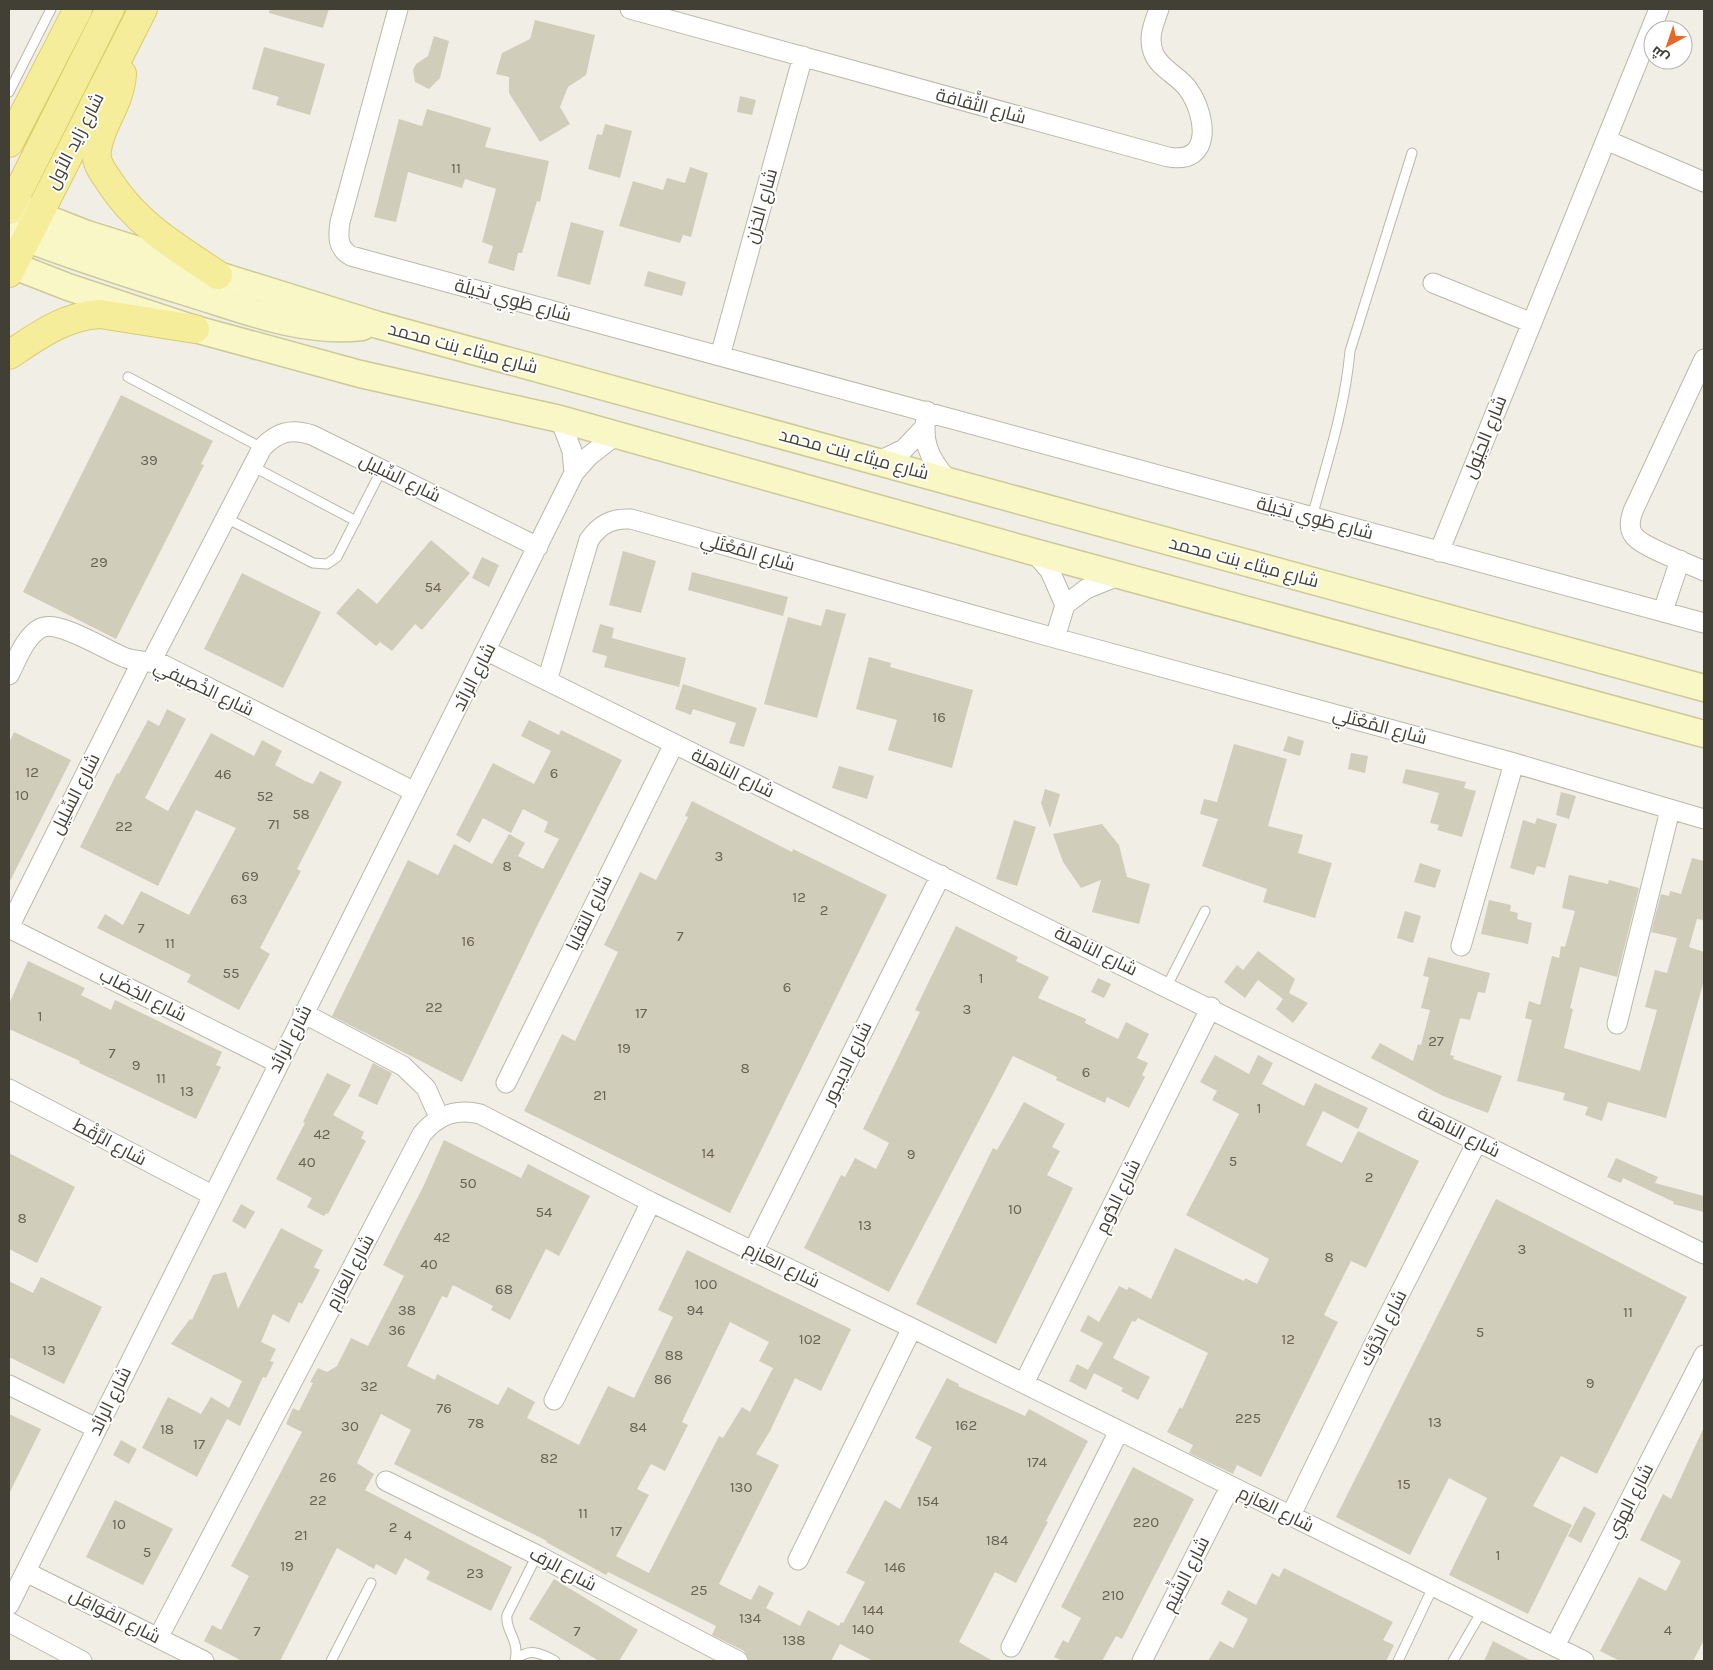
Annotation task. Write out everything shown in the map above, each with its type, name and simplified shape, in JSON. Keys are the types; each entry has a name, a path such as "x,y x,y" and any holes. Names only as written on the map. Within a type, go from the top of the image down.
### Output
{"main road":[{"path":"9,143 78,9"},
{"path":"11,237 110,9"},
{"name":"شارع زايد الأول","path":"11,237 38,214 143,9"},
{"path":"122,51 121,86 99,141 97,160 111,185 138,218 152,231 218,275"},
{"name":"شارع ميثاء بنت محمد","path":"38,214 86,234 378,325 947,479 1704,688"},
{"path":"11,237 274,319 333,329 378,325"},
{"path":"11,237 68,287 196,329 360,374 560,419 1034,552 1704,734"},
{"path":"9,355 56,325 86,315 100,314 196,329"}],"street":[{"name":"شارع طَوِي نَخِيلَة","path":"398,9 340,222 339,242 345,253 720,356 925,420 1312,517 1704,623"},
{"name":"شارع الثَّقافة","path":"630,9 1168,157 1182,158 1196,151 1200,144 1202,120 1193,96 1187,87 1158,62 1154,54 1152,30 1159,9"},
{"name":"شارع الحِيُول","path":"1439,552 1659,9"},
{"name":"شارع الخزن","path":"720,356 803,56"},
{"path":"1606,140 1704,182"},
{"path":"1433,283 1532,323"},
{"path":"1669,613 1692,566 1634,536 1629,524 1633,511 1704,359"},
{"path":"560,419 572,451 574,473"},
{"path":"879,461 904,449 925,420"},
{"path":"925,420 931,457 947,479"},
{"name":"شارع السِّلِيل","path":"9,927 252,466 262,448 272,438 284,431 298,430 538,547"},
{"name":"شارع الرائد","path":"9,1605 303,1013 487,651 574,473 593,452 616,435"},
{"name":"شارع المُعْتَلي","path":"547,681 588,540 596,529 606,522 619,518 631,519 1054,638 1514,763 1704,819"},
{"path":"1034,552 1050,571 1065,606"},
{"path":"1054,638 1065,606 1086,589 1122,575"},
{"name":"شارع الخْصِيفي","path":"9,675 34,632 42,627 62,628 127,658 164,666 415,792"},
{"name":"شارع الناهلة","path":"487,651 1168,986 1704,1254"},
{"name":"شارع التقايا","path":"506,1083 674,744"},
{"path":"1461,946 1514,763"},
{"path":"1617,1024 1670,810"},
{"name":"شارع الديجور","path":"753,1251 940,875"},
{"name":"شارع الخِضَاب","path":"9,927 278,1063"},
{"name":"شارع الدُّوم","path":"1024,1383 1210,1007"},
{"path":"303,1013 403,1066 426,1088 439,1117"},
{"name":"شارع الرَّقْط","path":"9,1089 212,1195"},
{"name":"شارع العَازِم","path":"158,1638 422,1134 439,1117 459,1112 480,1114 651,1202 1024,1383 1230,1487 1434,1585 1584,1661"},
{"name":"شارع الدَّوْك","path":"1290,1516 1378,1336 1477,1142"},
{"path":"554,1400 651,1202"},
{"path":"798,1560 912,1328"},
{"name":"شارع الهني","path":"1555,1646 1704,1355"},
{"path":"9,1385 96,1428"},
{"path":"1012,1647 1119,1431"},
{"name":"شارع الرف","path":"386,1481 537,1555 738,1661"},
{"name":"شارع الشِّيَم","path":"1142,1661 1230,1487"},
{"name":"شارع القَوَافِل","path":"26,1572 204,1661"},
{"path":"9,1622 82,1661"}],"lane":[{"path":"9,92 51,9"},
{"path":"1312,517 1342,407 1347,384 1350,351 1412,153"},
{"path":"128,377 262,448"},
{"path":"252,466 356,521"},
{"path":"226,518 313,563 322,565 338,557 382,470"},
{"path":"1168,986 1205,911"},
{"path":"515,1661 516,1640 507,1625 507,1614 537,1555"},
{"path":"331,1661 371,1583"},
{"path":"1398,1661 1434,1585"},
{"path":"1453,1661 1482,1611"},
{"path":"515,1661 527,1652 535,1652 555,1661"}],"building":[{"path":"270,9 329,9 323,28 269,13"},
{"path":"535,20 595,35 586,75 568,87 560,107 570,124 540,142 509,93 509,77 496,74 502,53 530,39"},
{"path":"434,36 449,41 440,78 429,89 415,82 413,70 416,64 428,56"},
{"path":"264,47 325,64 310,115 276,105 279,97 252,89"},
{"path":"740,96 756,100 752,115 737,112"},
{"path":"427,109 491,128 485,147 549,161 540,202 537,201 522,253 518,253 514,271 488,263 493,246 482,242 496,189 465,179 462,188 408,172 396,222 374,217 399,119 422,126"},
{"path":"605,124 632,131 620,178 588,169 597,134 602,135"},
{"path":"690,167 708,173 691,237 683,235 680,243 619,226 633,181 663,190 667,178 685,183"},
{"path":"571,222 604,231 590,285 557,276"},
{"path":"648,271 686,282 682,296 644,286"},
{"path":"121,395 213,441 201,464 204,465 116,639 23,592"},
{"path":"431,540 470,573 422,630 415,624 392,651 380,642 376,646 336,613 358,588 377,604"},
{"path":"623,551 656,561 641,613 609,605"},
{"path":"482,557 499,565 489,587 472,578"},
{"path":"692,572 788,597 783,616 688,590"},
{"path":"242,573 321,612 283,688 204,649"},
{"path":"826,609 846,614 817,718 764,704 788,617 821,626"},
{"path":"600,624 614,628 612,638 686,658 679,687 604,667 607,656 592,652"},
{"path":"869,657 891,663 890,667 973,690 952,768 888,750 897,720 856,709"},
{"path":"683,684 757,708 744,747 729,743 736,723 693,709 691,715 675,709"},
{"path":"167,709 186,719 145,798 168,811 211,733 254,756 262,740 282,751 275,765 313,784 320,771 342,782 297,869 301,871 260,948 270,954 239,1010 187,982 191,975 97,928 105,914 123,925 141,891 189,915 236,828 196,810 158,886 80,847 117,773 119,774 148,720 159,726"},
{"path":"529,720 559,735 561,730 622,760 538,924 462,1082 332,1016 408,860 438,875 454,844 492,864 509,834 525,843 518,856 543,869 559,839 544,832 548,822 523,809 511,833 483,818 470,843 456,835 493,763 534,784 551,751 521,736"},
{"path":"14,732 71,760 9,883 9,743"},
{"path":"1288,736 1304,741 1300,756 1283,751"},
{"path":"1234,744 1287,759 1268,826 1303,835 1298,853 1332,863 1315,918 1263,902 1267,889 1202,866 1218,819 1200,814 1204,799 1217,802"},
{"path":"1351,753 1368,756 1365,773 1348,769"},
{"path":"839,766 874,776 867,799 832,788"},
{"path":"1406,769 1466,782 1464,788 1476,791 1462,837 1437,830 1439,825 1430,823 1439,793 1402,783"},
{"path":"1045,789 1060,794 1050,828 1041,803"},
{"path":"1561,792 1576,796 1569,819 1556,815"},
{"path":"692,801 792,852 793,849 887,895 730,1213 524,1111 562,1034 575,1041 618,952 604,945 640,872 656,880 688,817 685,816"},
{"path":"1537,818 1557,824 1545,868 1537,866 1534,875 1510,868 1523,820 1535,824"},
{"path":"1014,820 1036,827 1017,886 996,879"},
{"path":"1102,824 1119,845 1127,877 1150,884 1139,924 1092,912 1101,880 1081,888 1063,862 1053,834"},
{"path":"1692,858 1704,861 1704,920 1697,919 1689,947 1704,952 1704,980 1666,1118 1608,1102 1602,1121 1585,1115 1588,1107 1563,1100 1565,1093 1517,1081 1532,1020 1525,1018 1529,1001 1540,1005 1552,956 1559,958 1561,946 1565,947 1575,911 1562,908 1569,875 1608,884 1609,880 1639,888 1617,977 1580,967 1570,1008 1573,1009 1564,1048 1640,1071 1657,1010 1645,1007 1655,970 1667,973 1677,938 1651,932 1661,894 1669,896 1670,891 1681,894"},
{"path":"1420,863 1441,870 1435,888 1414,882"},
{"path":"1489,900 1511,905 1510,911 1518,913 1517,919 1532,923 1528,944 1481,934"},
{"path":"1405,911 1421,916 1413,943 1397,938"},
{"path":"956,926 1018,957 1016,961 1049,977 1038,998 1086,1019 1085,1023 1118,1039 1126,1022 1149,1034 1137,1058 1148,1063 1142,1075 1145,1077 1129,1108 1107,1097 1105,1103 1056,1080 1057,1077 1013,1056 889,1292 804,1248 841,1175 845,1177 855,1158 876,1169 889,1143 863,1129 920,1012 915,1010"},
{"path":"1258,951 1295,979 1289,993 1308,1003 1293,1023 1276,1009 1283,999 1258,980 1245,998 1224,982 1237,965 1243,970"},
{"path":"1428,957 1490,973 1485,993 1478,992 1470,1020 1460,1018 1450,1055 1454,1056 1453,1059 1502,1076 1488,1113 1443,1096 1371,1058 1380,1043 1413,1061 1418,1044 1421,1045 1430,1010 1421,1008 1429,977 1423,976"},
{"path":"28,961 85,988 81,995 111,1010 115,1000 222,1052 216,1065 221,1067 196,1119 79,1063 80,1061 9,1029 9,1004"},
{"path":"1098,978 1111,984 1104,998 1091,992"},
{"path":"1215,1055 1249,1074 1258,1055 1273,1063 1262,1084 1304,1106 1315,1083 1368,1108 1358,1129 1323,1111 1306,1145 1342,1163 1358,1131 1419,1161 1366,1268 1351,1261 1324,1315 1338,1322 1261,1477 1237,1465 1233,1474 1189,1453 1193,1445 1167,1432 1180,1407 1182,1409 1208,1353 1138,1318 1135,1322 1132,1321 1113,1358 1150,1377 1138,1400 1121,1391 1123,1388 1088,1370 1103,1343 1080,1331 1088,1315 1099,1322 1119,1286 1127,1290 1129,1287 1151,1299 1175,1248 1244,1281 1245,1278 1257,1284 1269,1259 1186,1215 1239,1114 1212,1100 1217,1091 1200,1082"},
{"path":"373,1063 392,1073 377,1105 358,1096"},
{"path":"327,1073 351,1085 333,1115 364,1132 361,1138 366,1141 328,1214 326,1213 324,1216 307,1207 312,1198 276,1179 305,1123 303,1122"},
{"path":"1024,1102 1065,1124 1052,1147 1060,1151 1047,1175 1073,1188 996,1344 916,1304 993,1148 997,1150"},
{"path":"444,1140 521,1178 528,1164 590,1196 559,1256 546,1249 510,1320 491,1310 493,1306 453,1285 447,1298 442,1296 407,1366 435,1380 437,1374 498,1405 508,1387 535,1402 527,1418 579,1445 608,1386 634,1398 673,1317 658,1310 687,1250 851,1329 821,1391 795,1378 770,1431 756,1454 779,1465 719,1584 751,1600 759,1585 774,1593 766,1608 800,1626 808,1610 839,1626 841,1622 843,1623 865,1582 846,1573 885,1500 900,1509 932,1447 915,1438 947,1378 959,1384 958,1386 1025,1416 1029,1409 1088,1441 1016,1583 995,1572 959,1642 993,1661 873,1661 840,1644 831,1661 749,1661 744,1651 712,1635 716,1626 608,1572 606,1575 547,1541 394,1464 411,1430 381,1414 357,1463 374,1474 365,1490 512,1567 491,1611 426,1579 430,1572 405,1558 396,1575 376,1564 374,1569 337,1548 280,1661 242,1661 204,1641 212,1625 221,1630 249,1576 231,1566 302,1432 286,1424 293,1408 299,1411 313,1383 310,1382 318,1368 327,1372 337,1366 351,1338 368,1346 404,1276 383,1265 423,1187","holes":["730,1322 769,1342 759,1361 773,1368 750,1412 742,1407 723,1438 719,1436 649,1573 616,1556 649,1495 637,1489 651,1464 665,1471 688,1425 682,1422"]},
{"path":"9,1153 75,1187 37,1263 9,1249"},
{"path":"1616,1158 1658,1177 1655,1183 1704,1196 1704,1212 1673,1204 1674,1202 1623,1178 1621,1183 1607,1177"},
{"path":"1496,1199 1687,1297 1597,1474 1561,1456 1533,1506 1572,1525 1528,1614 1449,1575 1487,1498 1449,1478 1410,1555 1336,1517"},
{"path":"241,1204 255,1212 245,1229 232,1221"},
{"path":"281,1228 323,1250 314,1267 320,1270 302,1304 299,1302 289,1323 273,1314 261,1342 276,1349 270,1361 274,1362 266,1378 263,1377 240,1426 227,1419 197,1477 142,1448 168,1397 201,1414 211,1397 229,1408 242,1381 171,1344 190,1319 192,1320 213,1275 226,1272 238,1309"},
{"path":"41,1277 102,1307 64,1384 9,1357 9,1281 33,1293"},
{"path":"1077,1364 1094,1373 1086,1390 1069,1381"},
{"path":"9,1414 41,1429 9,1494"},
{"path":"1704,1427 1704,1640 1693,1661 1620,1661 1600,1651 1639,1577 1666,1591 1681,1561 1640,1540 1663,1494 1671,1499"},
{"path":"121,1440 137,1449 129,1464 113,1455"},
{"path":"1133,1467 1194,1499 1122,1639 1116,1636 1102,1661 1062,1661 1054,1657 1063,1640 1068,1643 1081,1618 1061,1607"},
{"path":"115,1500 173,1529 143,1585 86,1557"},
{"path":"1584,1506 1596,1513 1581,1543 1568,1536"},
{"path":"1284,1568 1393,1622 1383,1640 1394,1645 1386,1661 1208,1661 1220,1641 1233,1648 1248,1619 1221,1604 1228,1590 1256,1605 1272,1573 1279,1577"},
{"path":"554,1579 638,1630 619,1661 599,1661 529,1619"},
{"path":"1493,1641 1532,1661 1484,1661"}]}
